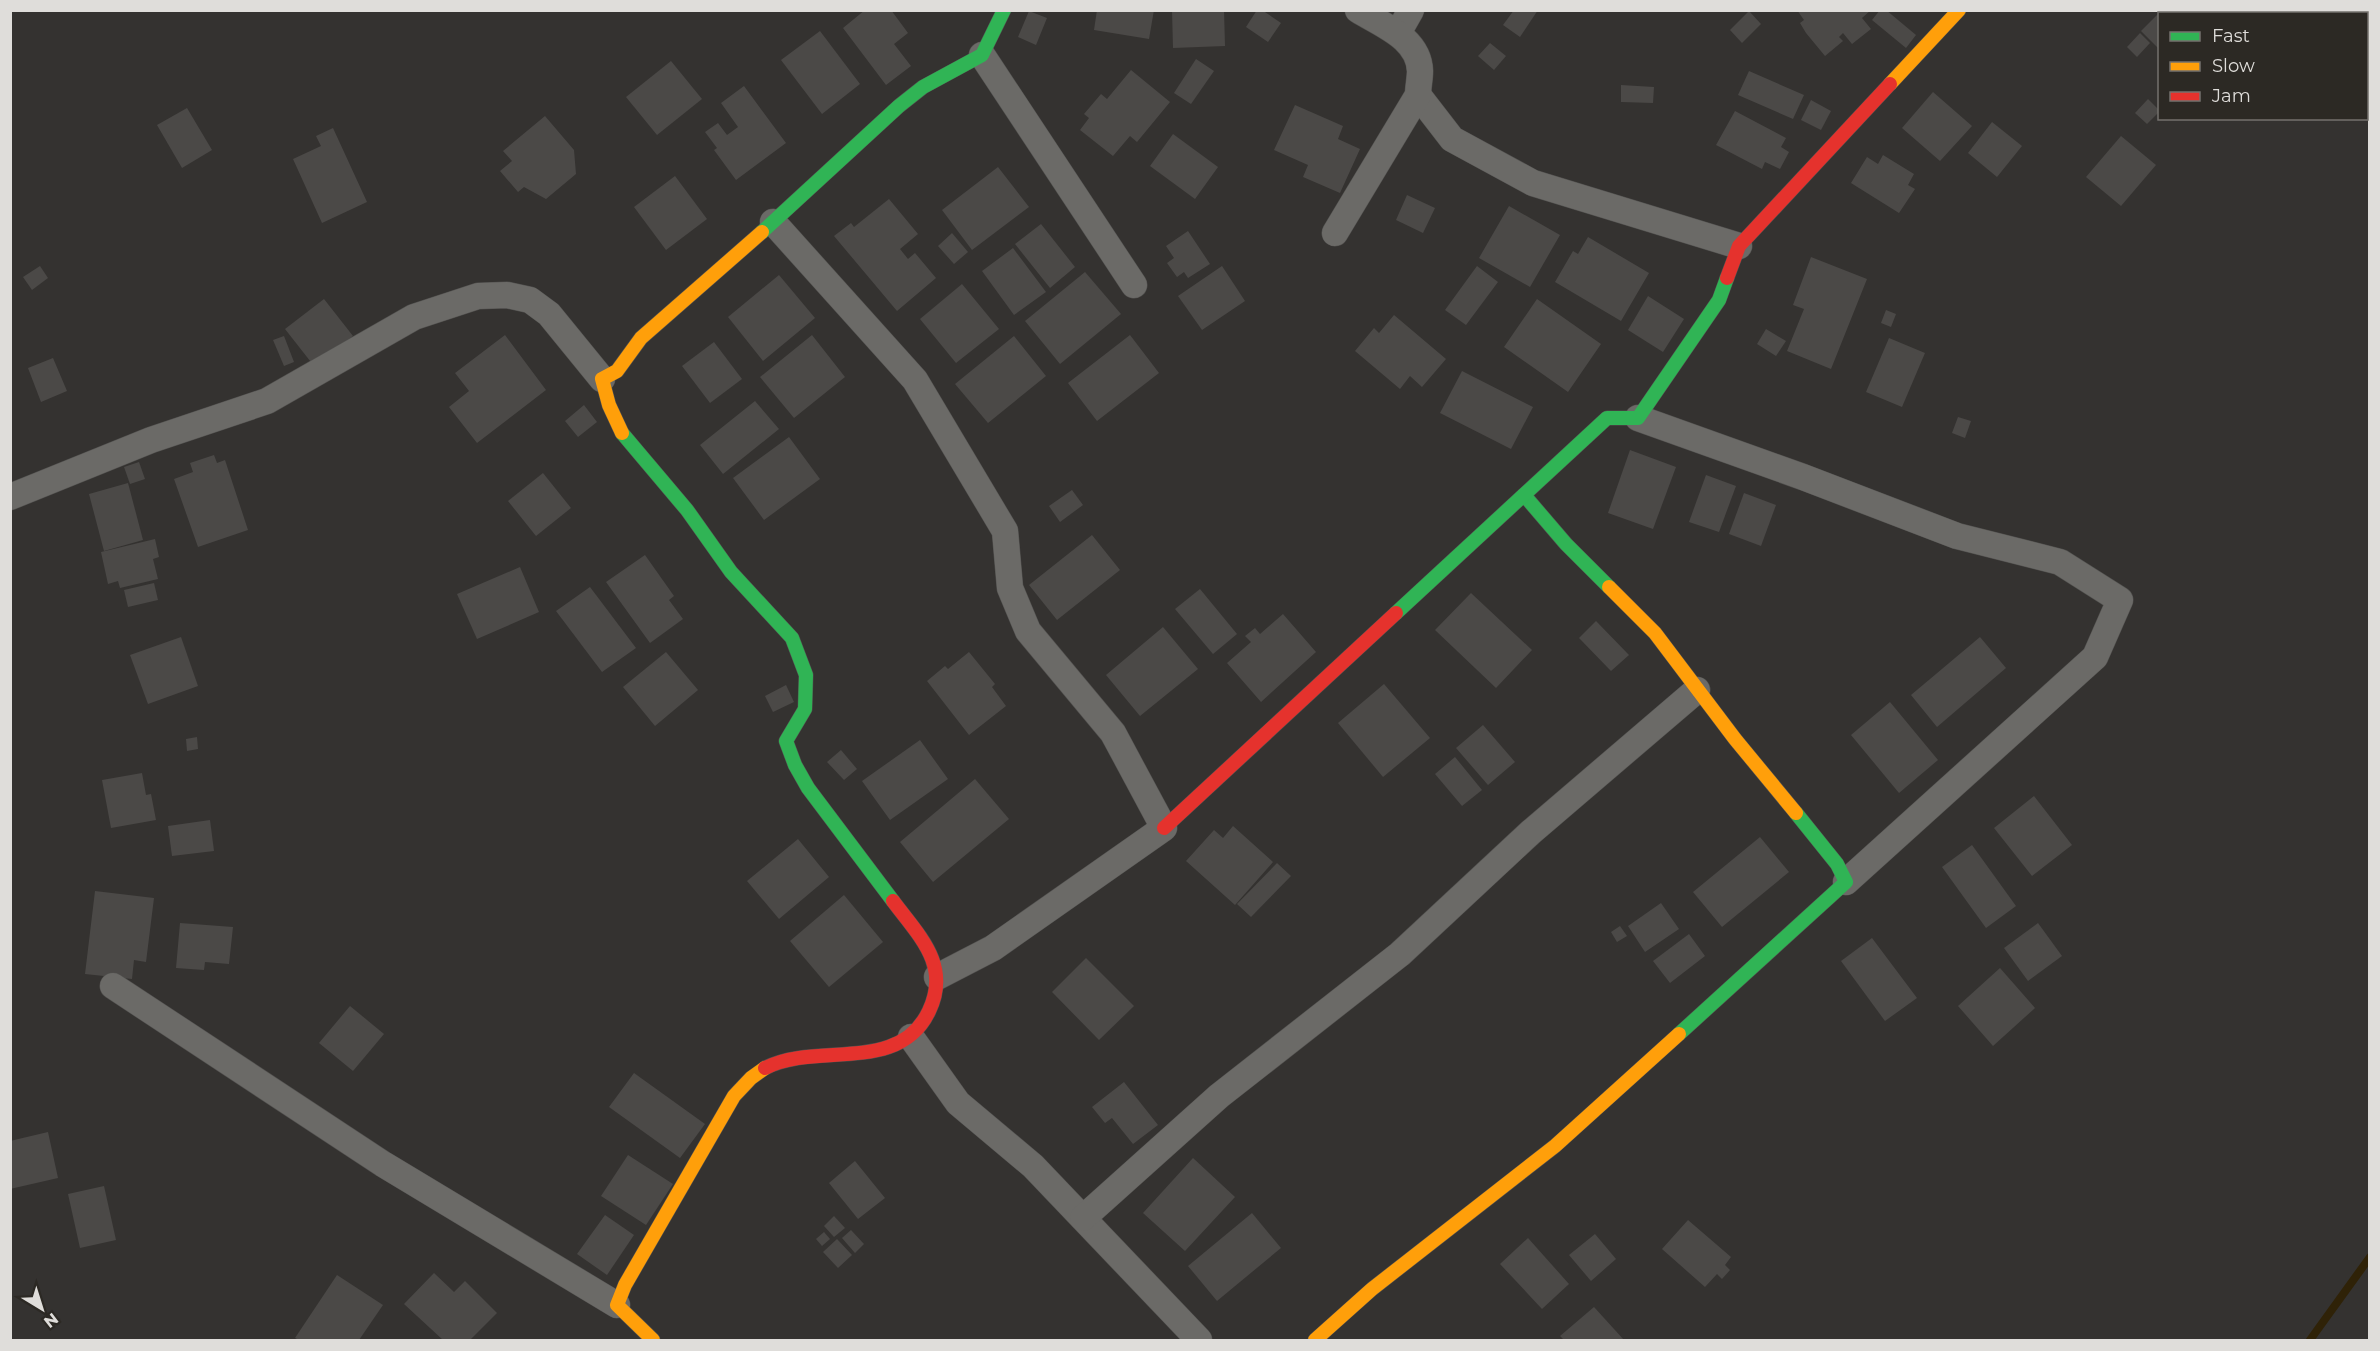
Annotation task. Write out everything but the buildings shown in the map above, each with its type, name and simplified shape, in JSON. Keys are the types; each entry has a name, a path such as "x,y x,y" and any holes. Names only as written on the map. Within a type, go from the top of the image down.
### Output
{"street":[{"path":"602,379 617,371 641,338 773,222 899,106 923,87 982,55 1004,10"},
{"path":"1335,233 1418,95 1420,69 1414,49 1398,33 1358,10"},
{"path":"1398,33 1411,10"},
{"path":"1638,418 1719,300 1739,246 1959,10"},
{"path":"982,55 1134,285"},
{"path":"1418,95 1452,139 1533,183 1739,246"},
{"path":"773,222 915,380 1005,531 1010,588 1028,631 1113,732 1164,828"},
{"path":"10,497 151,440 267,401 414,317 478,296 507,295 530,300 549,314 602,379 609,405 620,430 687,510 731,572 792,638 806,675 805,709 786,741 791,761 913,927 933,958 937,976 934,1000 921,1026 911,1037 897,1046 876,1050 808,1055 773,1063 752,1075 729,1106 625,1285 617,1305"},
{"path":"937,976 993,948 1164,828 1607,418 1638,418 1803,477 1957,536 2060,562 2120,600 2095,657 1555,1146 1372,1289 1315,1341"},
{"path":"1524,495 1566,544 1655,633 1697,690 1837,864 1846,882"},
{"path":"1083,1218 1219,1096 1400,954 1531,832 1697,690"},
{"path":"113,986 383,1164 617,1305 649,1339"},
{"path":"911,1037 958,1103 1033,1166 1199,1341"}],"waterway":[{"path":"2310,1340 2370,1257"}],"traffic: fast":[{"path":"762,232 899,106 923,87 982,55 1004,10"},
{"path":"1396,613 1607,418 1638,418 1719,300 1727,278"},
{"path":"622,433 687,510 731,572 792,638 806,675 805,709 786,741 795,765 808,788 893,901"},
{"path":"1524,495 1566,544 1609,587"},
{"path":"1679,1034 1846,882 1837,864 1796,813"}],"traffic: slow":[{"path":"1890,84 1959,10"},
{"path":"622,433 609,405 602,379 617,371 641,338 762,232"},
{"path":"1609,587 1655,633 1735,739 1796,813"},
{"path":"1315,1340 1372,1289 1555,1146 1679,1034"},
{"path":"653,1340 617,1305 625,1285 734,1096 751,1078 765,1068"}],"traffic: jam":[{"path":"1727,278 1739,246 1890,84"},
{"path":"1164,828 1396,613"},
{"path":"765,1068 786,1060 878,1050 898,1043 915,1031 929,1011 935,995 934,965 922,939 893,901"}]}
